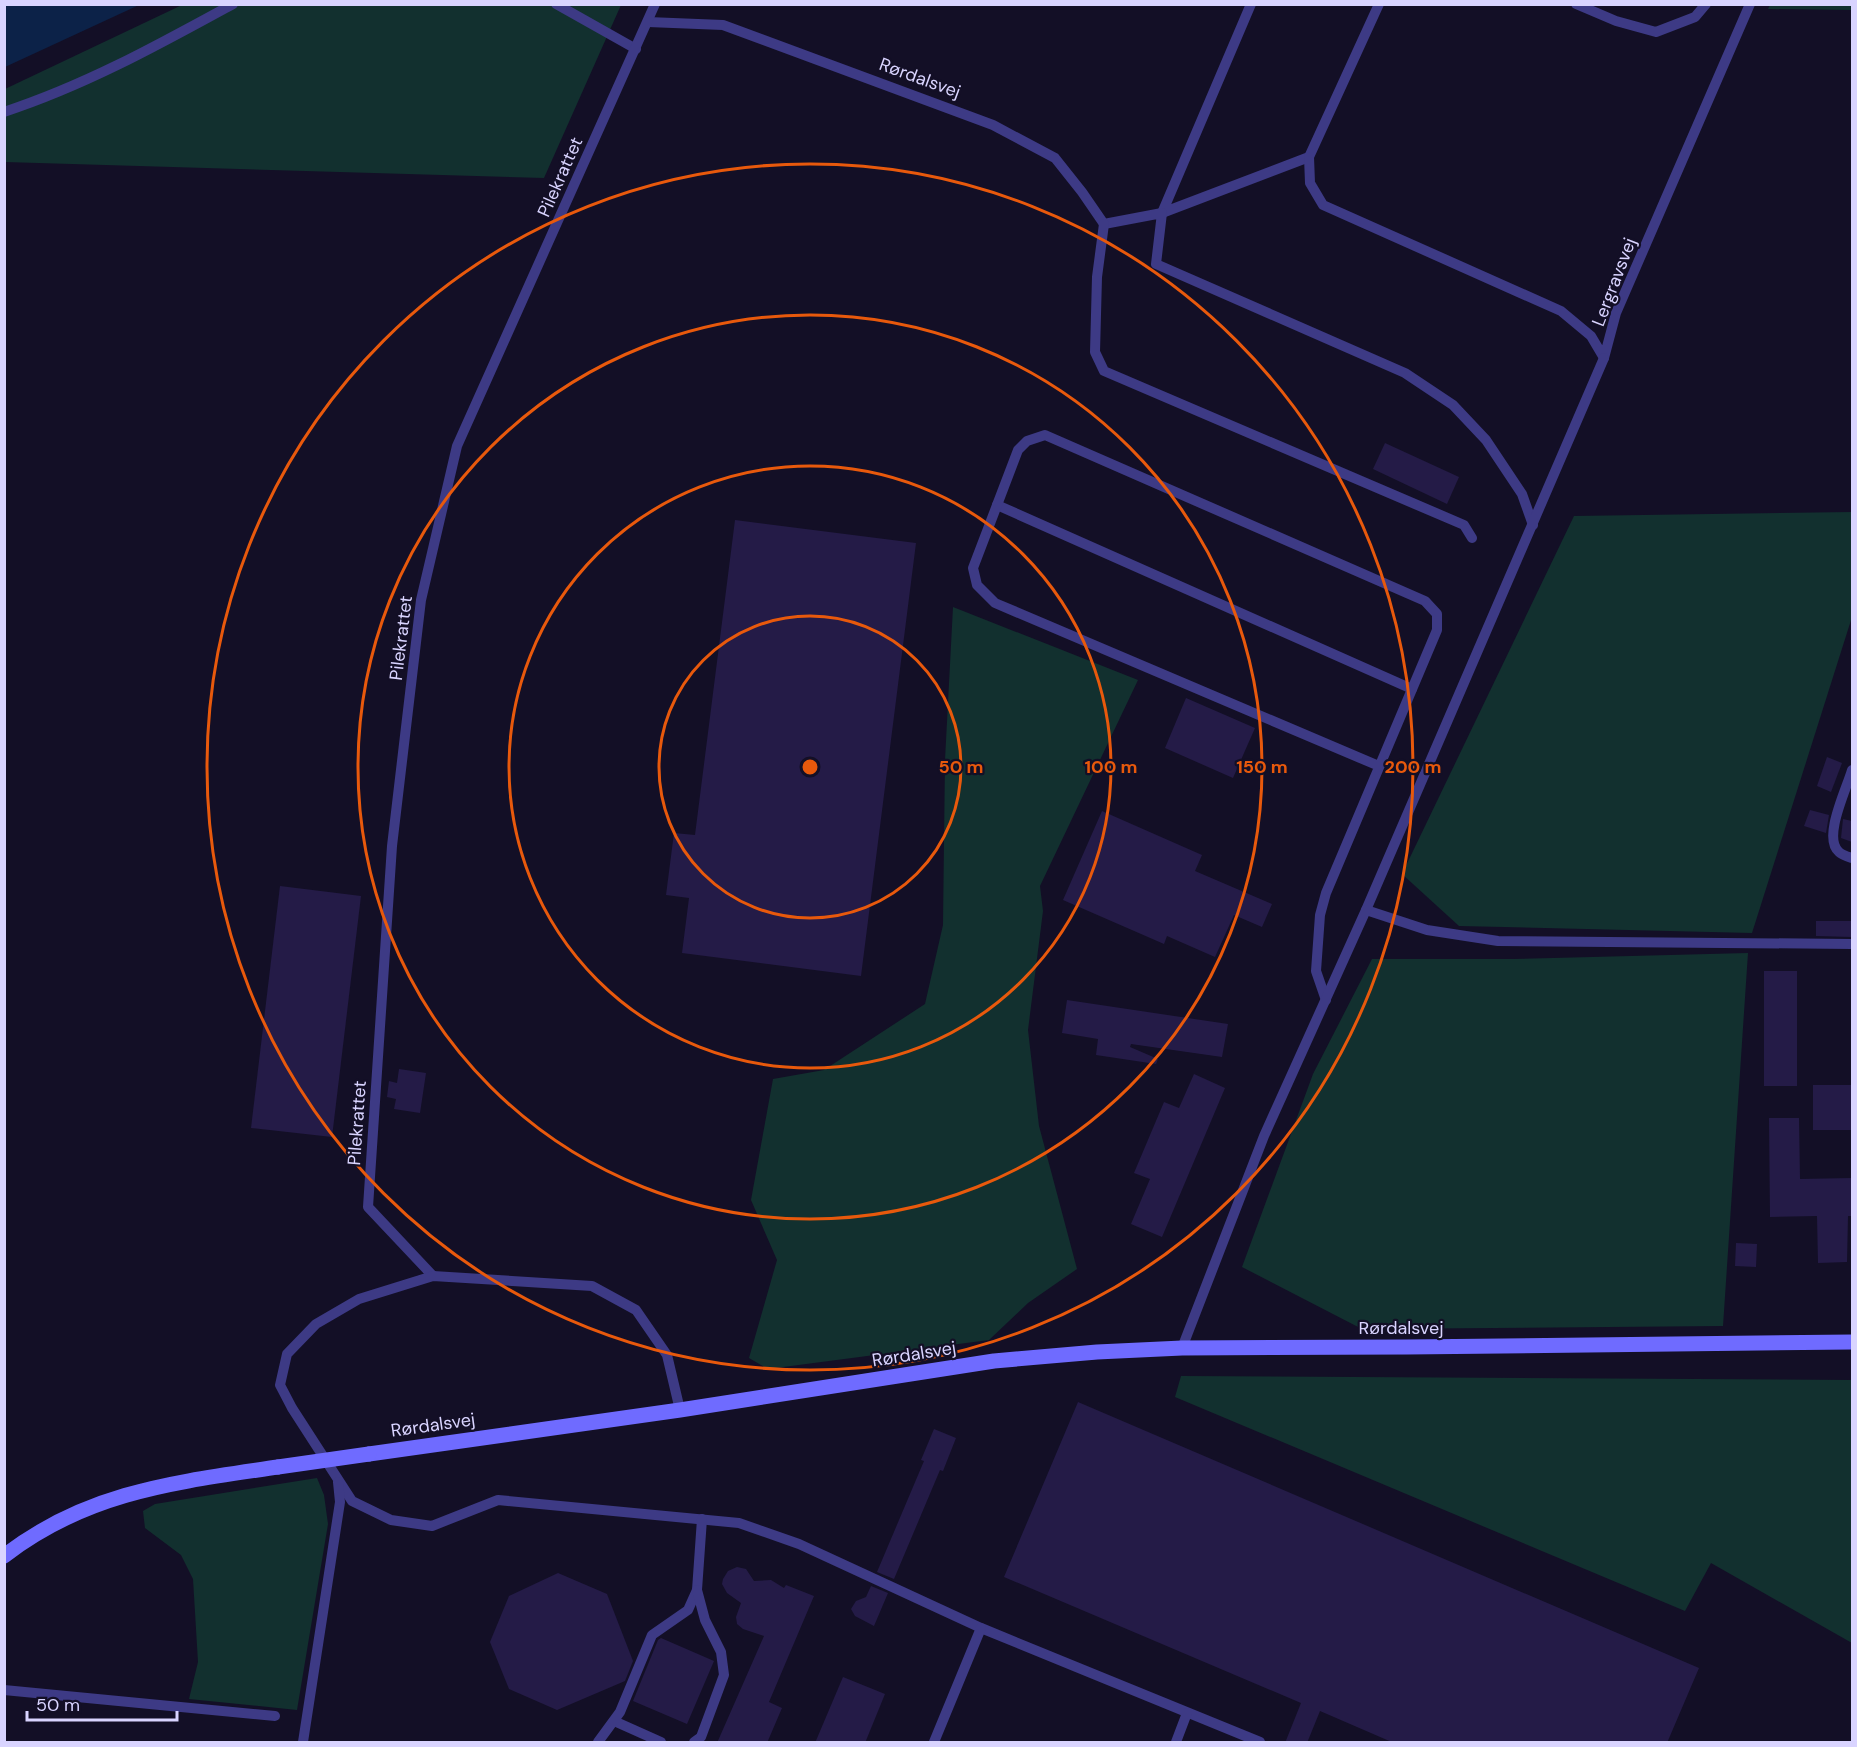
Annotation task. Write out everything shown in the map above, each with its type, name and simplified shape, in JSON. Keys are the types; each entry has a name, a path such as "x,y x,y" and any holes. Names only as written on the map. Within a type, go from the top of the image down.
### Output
{"street":[{"name":"Rørdalsvej","path":"4,1556 26,1539 90,1507 123,1495 163,1485 994,1362 1097,1352 1182,1348 1852,1342"}],"lane":[{"path":"4,112 51,97 125,63 233,4"},
{"path":"556,4 636,49"},
{"path":"648,22 655,4"},
{"path":"1251,4 1162,213 1155,264 1405,373 1453,405 1486,440 1522,494 1533,525"},
{"path":"1379,4 1309,157 1162,213 1104,224 1097,277 1095,352 1104,371 1464,525 1472,538"},
{"path":"1576,4 1616,21 1656,32 1695,17 1706,4"},
{"name":"Lergravsvej","path":"1604,358 1616,313 1750,4"},
{"name":"Pilekrattet","path":"433,1276 368,1206 392,846 421,600 457,446 648,22"},
{"name":"Rørdalsvej","path":"648,22 723,25 993,125 1055,158 1104,224"},
{"name":"Lergravsvej","path":"1309,157 1310,183 1323,205 1562,311 1591,336 1604,358"},
{"path":"1182,1348 1264,1136 1366,910 1604,358"},
{"path":"1326,1000 1316,971 1320,915 1326,893 1380,766 1437,630 1437,614 1425,601 1045,435 1027,441 1018,450 973,568 977,585 995,603 1380,766"},
{"path":"997,506 1412,689"},
{"path":"1852,770 1847,802 1832,831 1833,843 1839,852 1852,858"},
{"path":"1366,910 1427,930 1498,941 1852,944"},
{"path":"680,1410 667,1355 636,1310 592,1286 433,1276 359,1299 316,1324 286,1354 280,1385 352,1501 391,1520 432,1526 498,1500 739,1523 799,1544 981,1628 1260,1743"},
{"path":"303,1743 340,1502 337,1478"},
{"path":"598,1743 621,1712 652,1635 688,1610 696,1590 702,1519"},
{"path":"694,1743 701,1737 724,1675 721,1652 705,1620 696,1590"},
{"path":"934,1743 981,1628"},
{"path":"4,1690 275,1716"},
{"path":"1176,1743 1187,1713"},
{"path":"614,1721 661,1743"}],"green space":[{"path":"182,5 621,5 544,178 5,162 5,89"},
{"path":"1770,5 1852,5 1852,10 1768,9"},
{"path":"1852,512 1852,617 1752,933 1459,926 1402,874 1574,516"},
{"path":"953,607 1138,680 1040,886 1043,911 1028,1030 1039,1126 1077,1269 1028,1303 989,1340 768,1369 749,1358 777,1260 751,1200 773,1079 824,1070 925,1004 943,925 945,760"},
{"path":"1748,953 1723,1326 1362,1329 1242,1267 1313,1074 1372,959 1513,959"},
{"path":"1181,1376 1852,1380 1852,1643 1711,1563 1685,1611 1175,1397"},
{"path":"317,1478 324,1495 328,1524 297,1710 189,1699 198,1662 193,1579 181,1555 145,1528 143,1511 155,1504"}],"water":[{"path":"5,4 139,4 139,5 5,67"}],"building":[{"path":"1385,443 1459,477 1447,504 1373,469"},
{"path":"735,520 916,543 861,976 682,953 689,898 666,895 674,833 695,835"},
{"path":"1186,698 1255,728 1233,778 1165,748"},
{"path":"1827,757 1842,763 1831,792 1817,786"},
{"path":"1810,810 1829,815 1826,833 1804,826"},
{"path":"1102,811 1202,855 1195,871 1272,904 1262,927 1234,915 1215,957 1167,936 1164,944 1063,900"},
{"path":"1843,819 1852,821 1852,842 1841,838"},
{"path":"280,886 361,896 332,1137 251,1128"},
{"path":"1816,921 1852,921 1852,937 1816,936"},
{"path":"1764,971 1797,971 1797,1086 1764,1086"},
{"path":"1067,1000 1228,1024 1222,1057 1131,1044 1130,1047 1158,1059 1156,1064 1096,1055 1098,1039 1062,1033"},
{"path":"399,1069 426,1073 420,1113 394,1109 396,1099 387,1097 389,1081 397,1083"},
{"path":"1194,1074 1225,1088 1162,1237 1131,1224 1150,1179 1134,1173 1164,1102 1179,1108"},
{"path":"1813,1085 1852,1085 1852,1130 1813,1130"},
{"path":"1769,1118 1799,1118 1800,1179 1852,1178 1852,1216 1848,1216 1847,1262 1818,1263 1817,1216 1770,1217"},
{"path":"1736,1243 1757,1244 1756,1267 1735,1266"},
{"path":"1078,1402 1699,1668 1667,1743 1394,1743 1320,1711 1307,1743 1285,1743 1301,1703 1004,1577"},
{"path":"934,1429 956,1438 894,1579 877,1572 924,1461 921,1460"},
{"path":"737,1567 746,1569 754,1581 771,1580 784,1588 786,1585 814,1596 769,1702 782,1708 767,1743 717,1743 764,1636 743,1629 737,1624 736,1617 741,1603 727,1593 722,1584 728,1571"},
{"path":"558,1573 607,1594 633,1661 625,1681 557,1710 509,1689 490,1642 509,1596"},
{"path":"871,1586 888,1593 874,1626 855,1616 851,1609 856,1601 866,1597"},
{"path":"661,1638 714,1661 687,1724 633,1701 658,1640"},
{"path":"843,1677 885,1694 865,1743 815,1743"}]}
